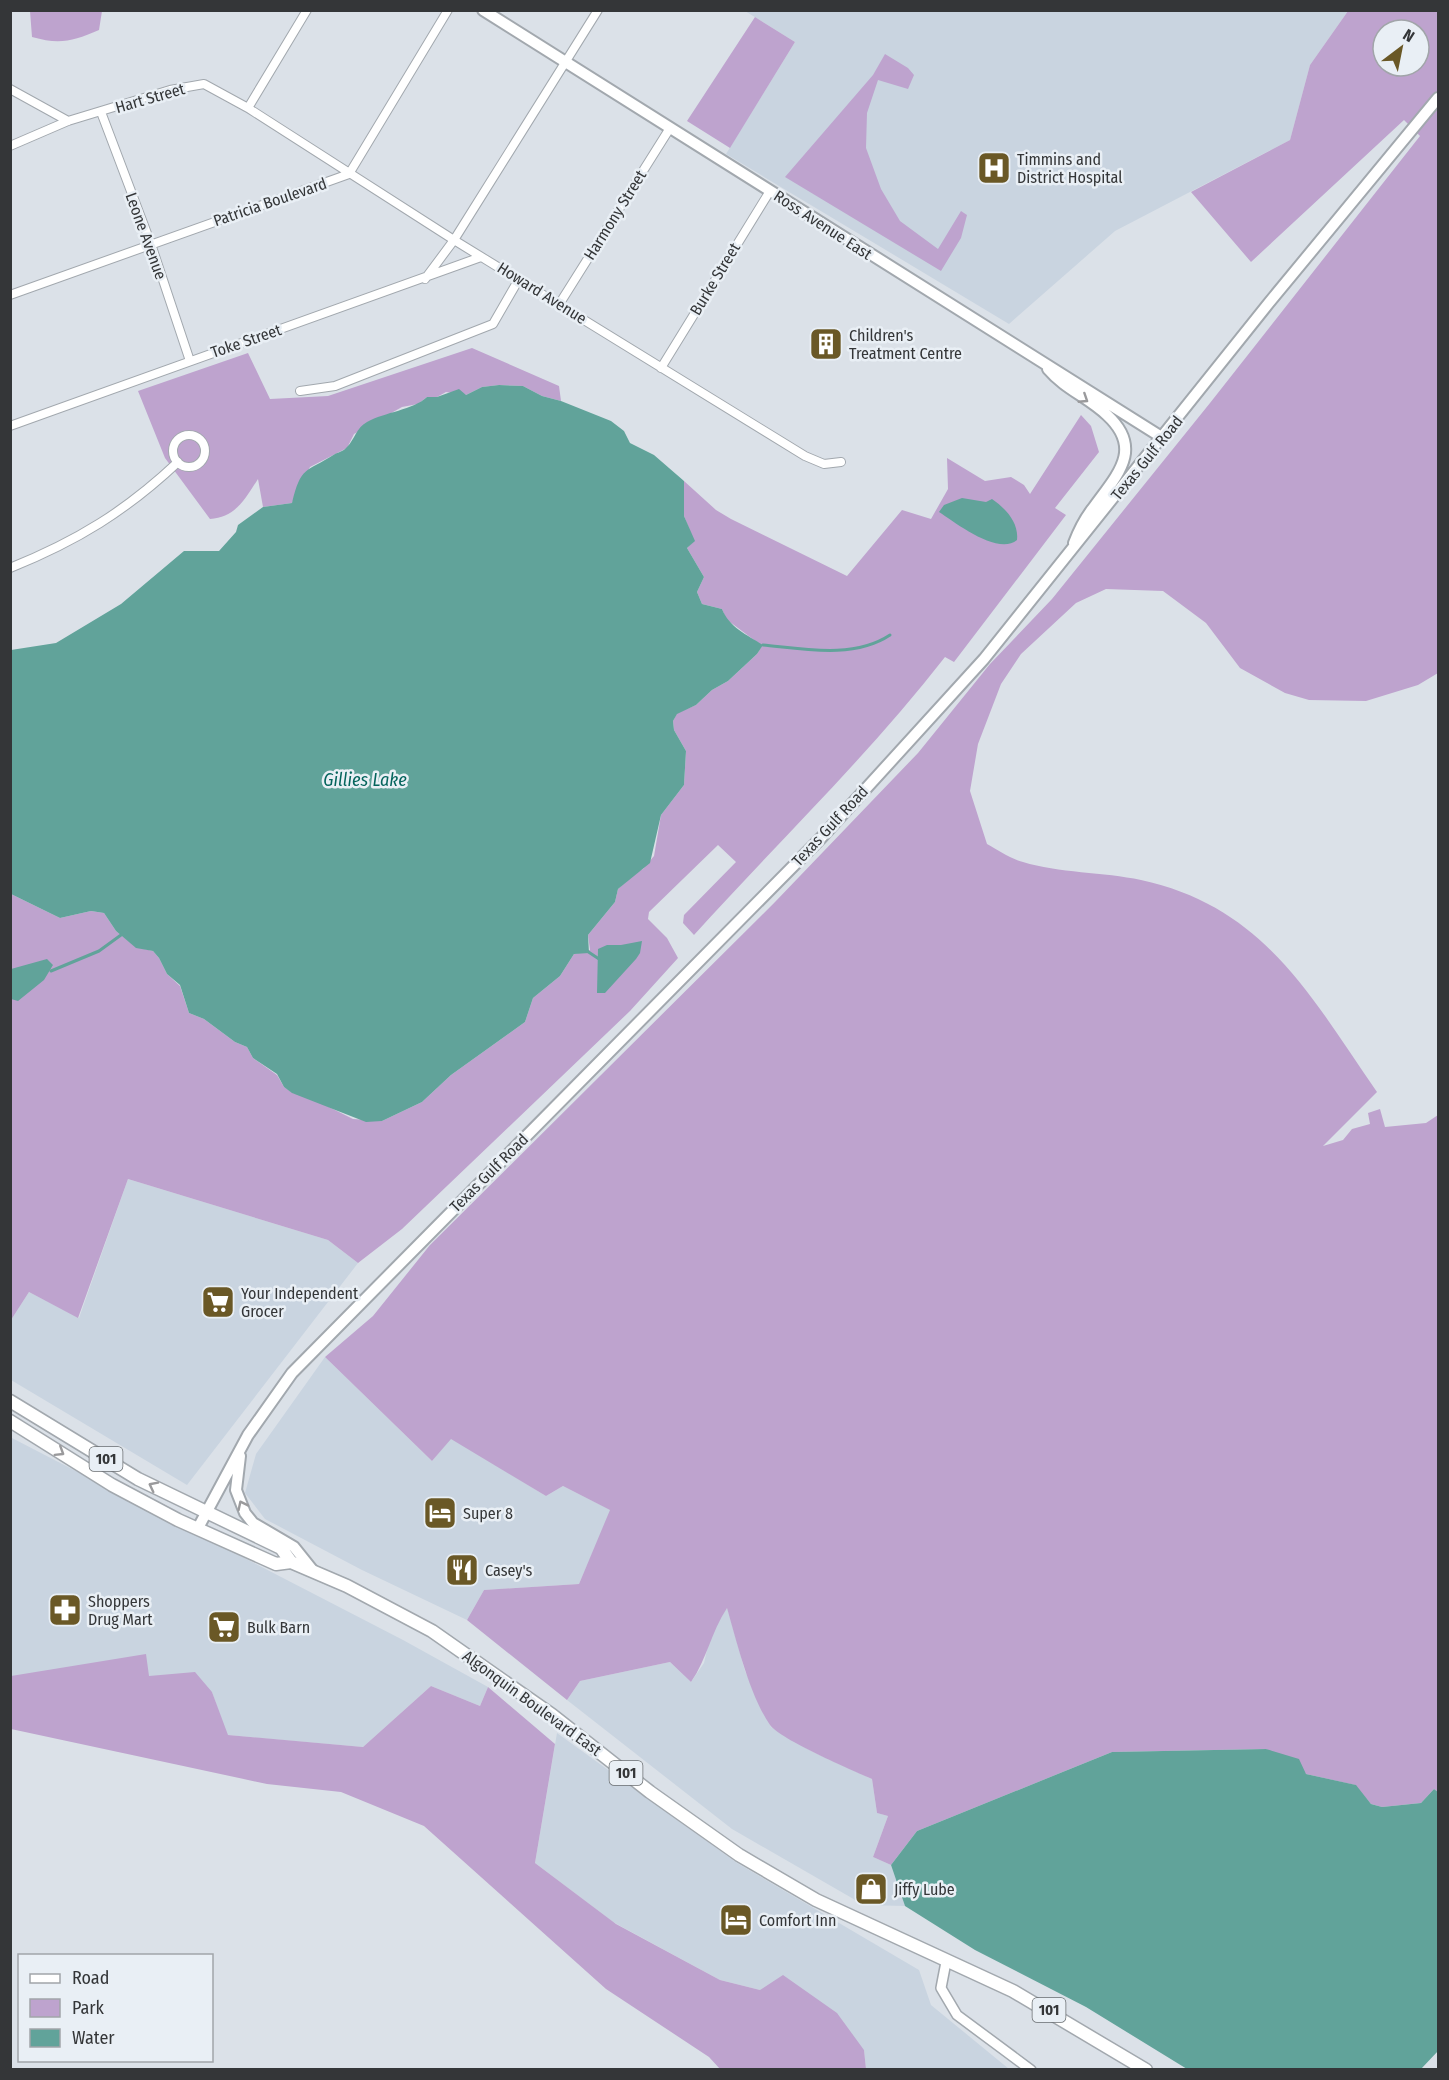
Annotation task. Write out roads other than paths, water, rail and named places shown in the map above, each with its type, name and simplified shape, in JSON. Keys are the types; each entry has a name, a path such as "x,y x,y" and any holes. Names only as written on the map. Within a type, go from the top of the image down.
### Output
{"main road":[{"name":"Ross Avenue East","path":"483,10 1163,438"},
{"name":"Texas Gulf Road","path":"198,1528 267,1405 292,1373 821,838 984,659 1268,304 1438,98"},
{"path":"1041,361 1058,381 1112,420 1123,435 1126,449 1121,469 1082,523 1069,555"},
{"name":"Algonquin Boulevard East","path":"10,1401 138,1479 281,1548 291,1562 432,1630 552,1714 650,1792 739,1855 816,1900 946,1962"},
{"name":"Algonquin Boulevard East","path":"10,1420 112,1485 276,1564 291,1562"},
{"path":"240,1450 236,1490 245,1513 253,1523 294,1547 314,1572"},
{"name":"101","path":"946,1962 1040,2005 1146,2070"}],"street":[{"path":"248,108 308,10"},
{"path":"350,174 448,10"},
{"path":"425,279 454,240 598,10"},
{"name":"Hart Street","path":"10,146 68,121 170,90 204,84 248,108"},
{"path":"10,89 68,121"},
{"name":"Howard Avenue","path":"248,108 454,240 560,303 805,456 824,464 841,462"},
{"name":"Leone Avenue","path":"101,112 151,244 190,361"},
{"name":"Harmony Street","path":"560,303 670,128"},
{"name":"Patricia Boulevard","path":"10,295 350,174"},
{"name":"Burke Street","path":"661,368 770,191"},
{"name":"Toke Street","path":"10,426 482,257"},
{"path":"300,391 335,386 493,324 519,279"},
{"path":"188,435 201,441 205,450 200,463 186,467 178,462 174,453 179,440 188,435"},
{"path":"10,568 83,536 145,494 178,462"},
{"path":"946,1962 941,1988 957,2015 1031,2070"}],"water":[{"name":"Gillies Lake","path":"523,386 542,396 611,421 624,431 630,443 654,455 684,481 684,516 695,541 687,548 704,577 697,592 702,604 722,609 734,626 763,645 757,654 728,681 712,690 696,705 677,714 673,721 674,730 686,751 684,785 661,815 650,863 618,889 615,902 588,935 589,953 574,954 560,976 533,998 525,1022 451,1075 422,1102 382,1121 366,1122 292,1093 284,1087 277,1074 253,1058 247,1047 235,1042 204,1019 189,1013 180,985 167,974 159,958 153,951 136,948 116,931 104,913 91,911 60,918 11,894 11,650 56,643 121,604 184,551 219,551 236,532 238,525 263,507 292,503 302,476 311,468 344,450 360,427 367,422 414,405 427,397 437,397 459,389 466,395 482,387"},
{"path":"962,498 986,502 992,499 1006,511 1013,521 1017,540 1009,544 988,541 939,512 944,505"},
{"path":"642,941 640,953 636,959 605,993 597,993 598,949 607,945"},
{"path":"47,959 53,965 44,980 18,1001 11,999 11,969"},
{"path":"1266,1749 1299,1759 1306,1774 1356,1785 1371,1804 1382,1807 1421,1803 1434,1789 1438,1792 1438,2051 1421,2069 1187,2069 1086,2007 975,1950 905,1906 891,1865 917,1831 1112,1752"}],"waterway":[{"path":"763,645 812,650 845,650 861,647 890,635"},
{"path":"51,971 99,951 121,935"},
{"path":"587,951 599,959"}],"place":[{"name":"Timmins and District Hospital","path":"994,168"},
{"name":"Children's Treatment Centre","path":"826,344"},
{"name":"Your Independent Grocer","path":"218,1302"},
{"name":"Super 8","path":"440,1513"},
{"name":"Casey's","path":"462,1570"},
{"name":"Shoppers Drug Mart","path":"65,1610"},
{"name":"Bulk Barn","path":"224,1627"},
{"name":"Jiffy Lube","path":"871,1889"},
{"name":"Comfort Inn","path":"736,1920"}]}
